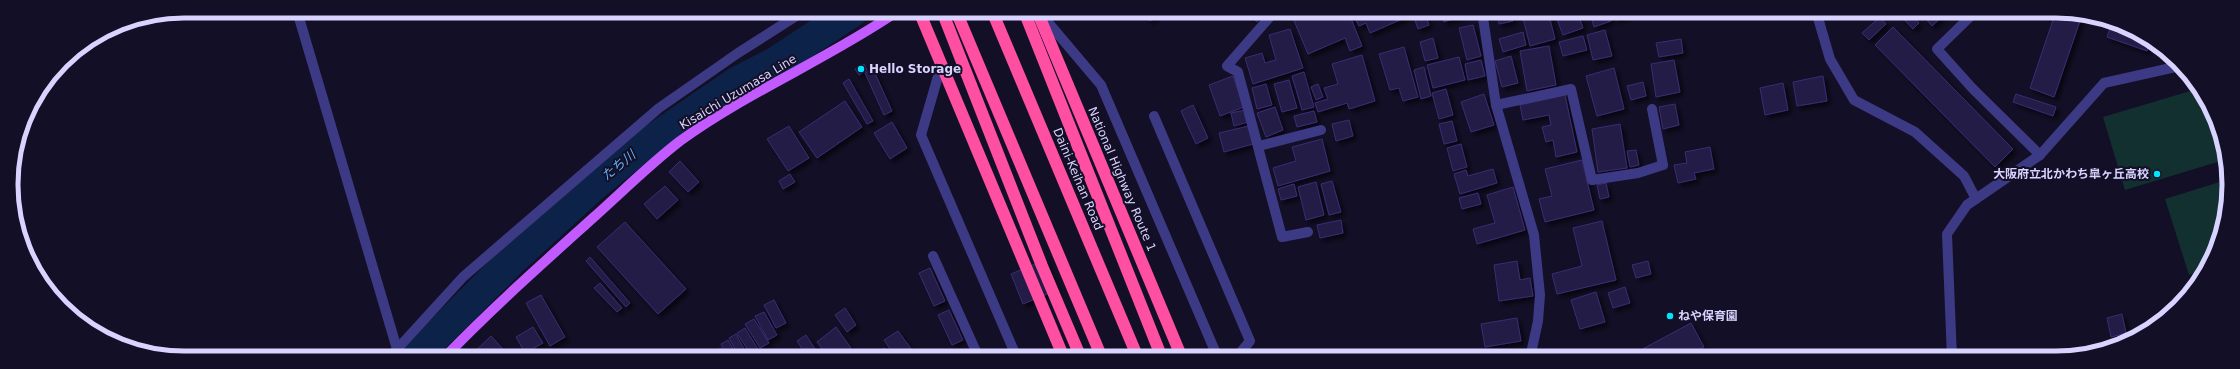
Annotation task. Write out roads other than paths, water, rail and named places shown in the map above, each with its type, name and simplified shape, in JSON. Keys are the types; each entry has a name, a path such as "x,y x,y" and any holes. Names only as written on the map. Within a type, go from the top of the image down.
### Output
{"highway":[{"path":"922,18 1061,351"},
{"path":"945,18 1042,266 1079,351"},
{"path":"959,18 1099,351"},
{"name":"Daini-Keihan Road","path":"995,18 1135,351"},
{"path":"1027,18 1159,351"},
{"name":"National Highway Route 1","path":"1041,18 1080,116 1179,351"}],"main road":[{"name":"Kisaichi Uzumasa Line","path":"451,351 552,254 680,142 738,104 872,29 888,18"}],"street":[{"path":"299,18 397,348"},
{"path":"395,351 463,277 659,108 738,53 793,18"},
{"path":"1044,18 1101,85 1215,351"},
{"path":"1269,18 1227,66 1238,72 1259,146 1282,238 1308,232"},
{"path":"1483,18 1496,105 1534,235 1540,295 1538,321 1532,351"},
{"path":"1818,18 1830,59 1854,100 1915,132 1964,176 1976,199"},
{"path":"1969,18 1937,48 1973,90 2040,155"},
{"path":"941,66 921,135 1014,351"},
{"path":"1952,351 1947,234 1968,204 2040,155 2104,84 2174,68"},
{"path":"1496,105 1571,89 1592,180 1638,173 1663,165 1652,109"},
{"path":"1154,116 1250,340 1241,351"},
{"path":"1259,146 1321,130"},
{"path":"933,256 975,351"}],"waterway":[{"name":"たち川","path":"421,351 511,261 593,186 636,151 737,82 776,62 842,18"}],"place":[{"name":"Hello Storage","path":"861,69"},
{"name":"大阪府立北かわち皐ヶ丘高校","path":"2157,174"},
{"name":"ねや保育園","path":"1670,316"}]}
